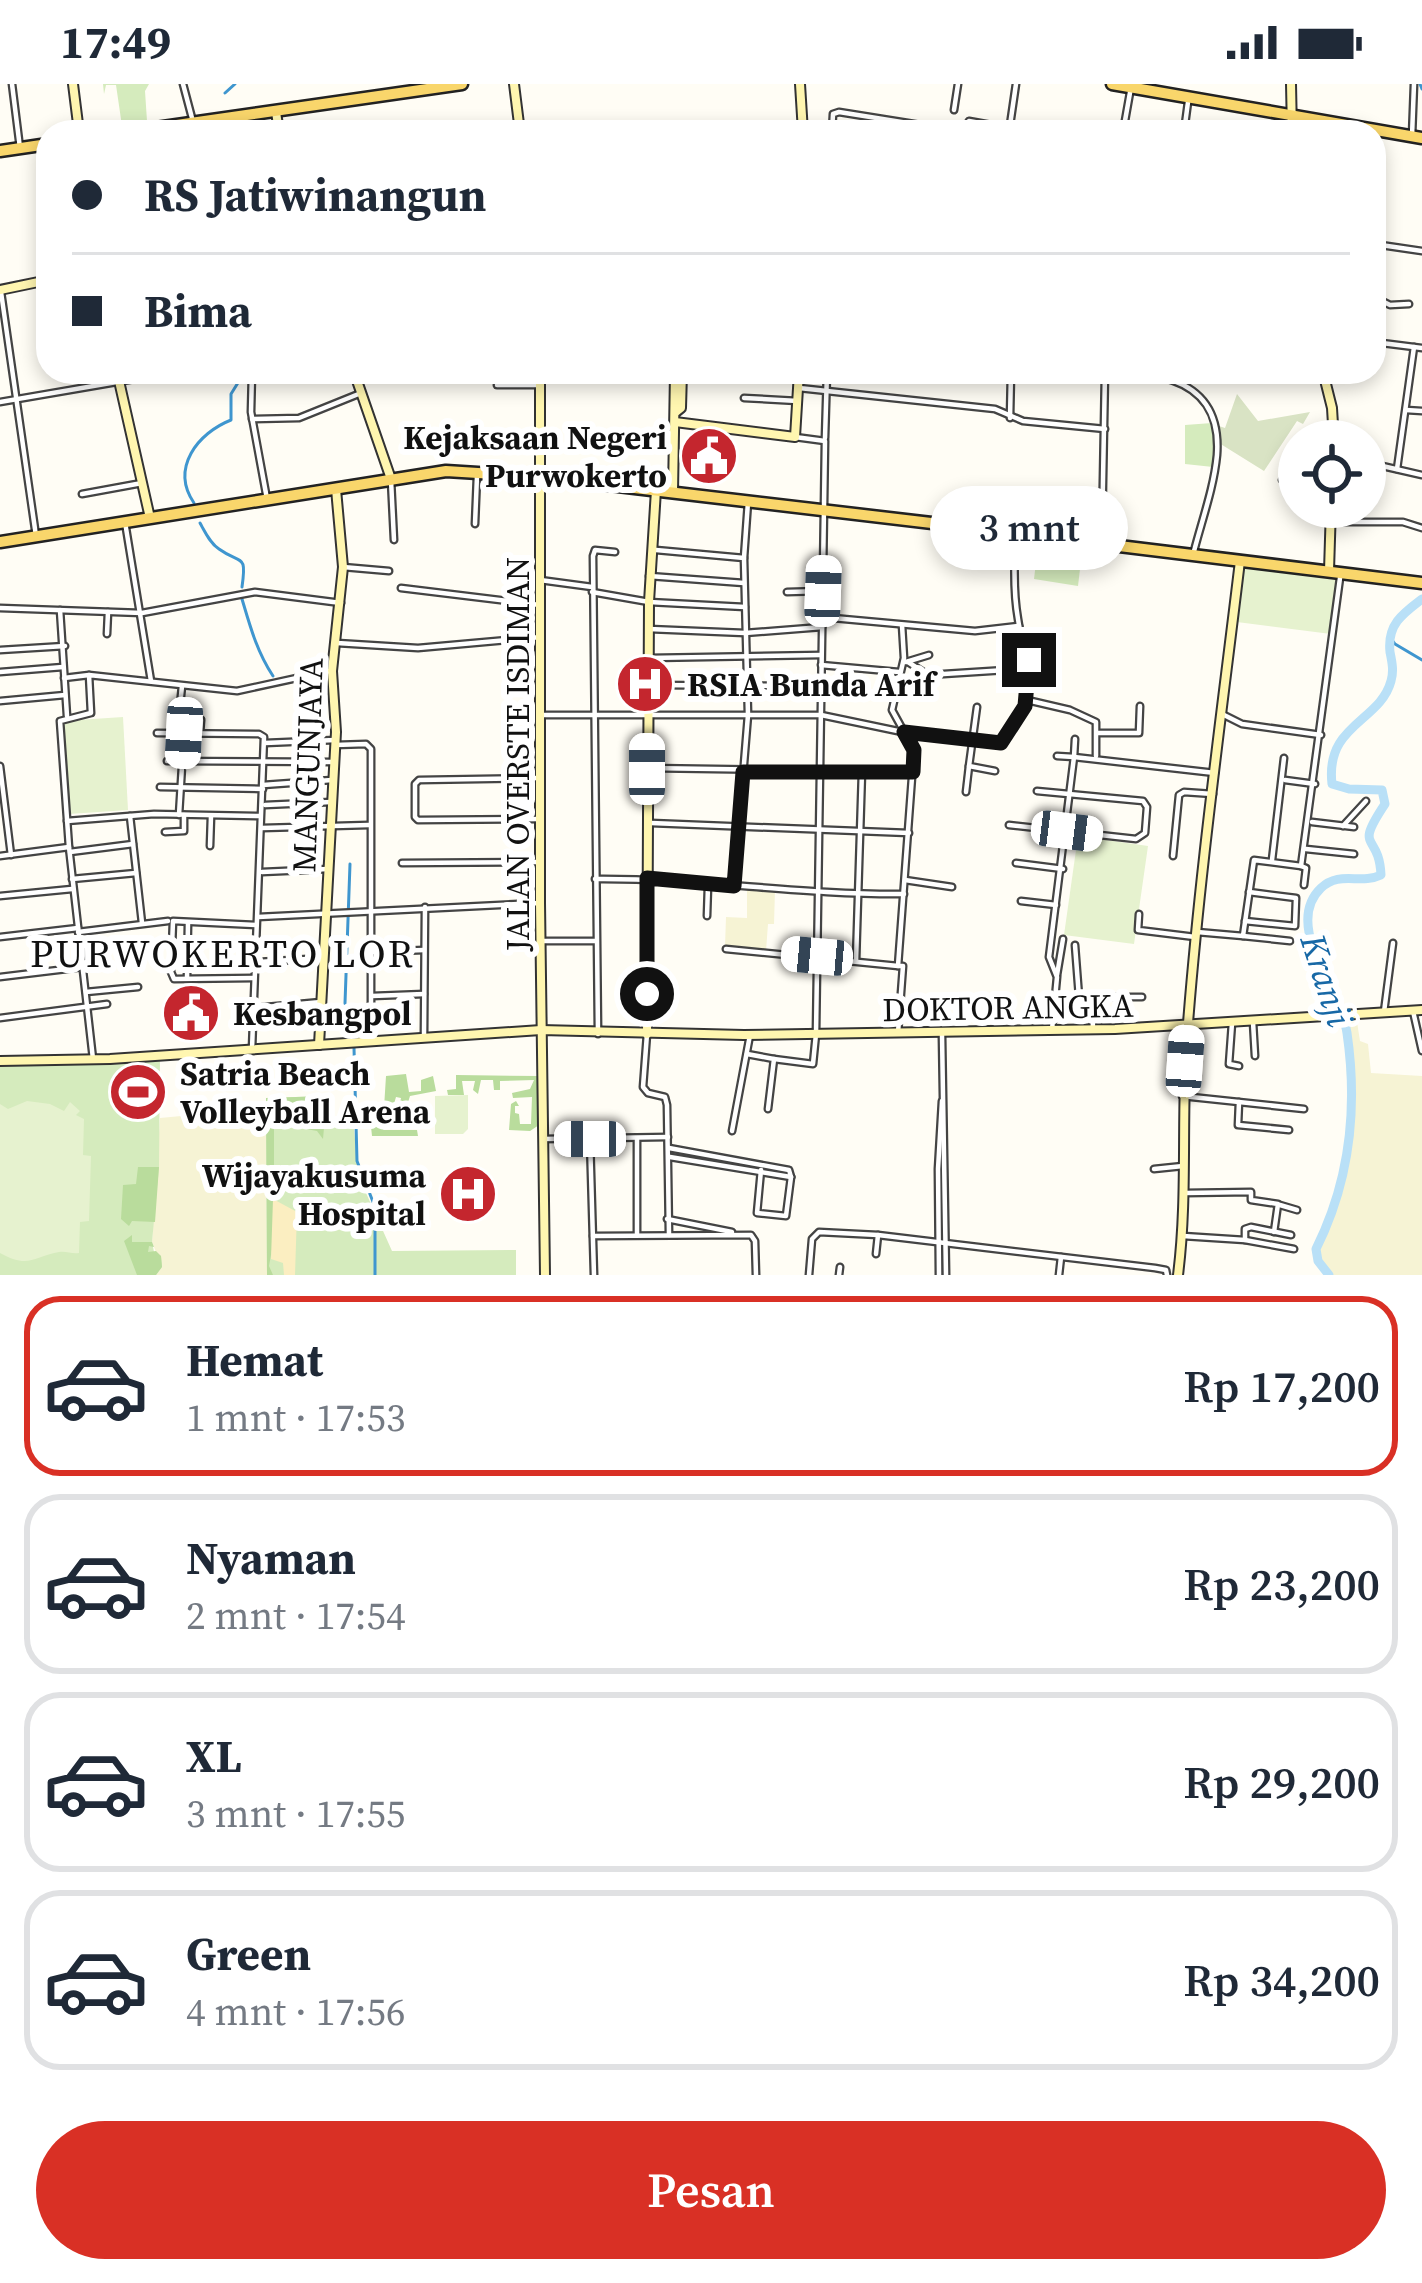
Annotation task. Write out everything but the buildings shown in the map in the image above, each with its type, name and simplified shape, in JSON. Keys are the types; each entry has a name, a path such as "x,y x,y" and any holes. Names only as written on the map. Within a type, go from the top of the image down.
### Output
{"main road":[{"path":"220,120 463,84"},
{"path":"1112,84 1327,120"},
{"path":"1386,130 1419,136"},
{"path":"0,151 36,146"},
{"path":"0,542 446,471 541,477 1016,533 1097,538"},
{"path":"1111,545 1422,583"}],"street":[{"path":"12,84 20,148"},
{"path":"73,84 78,120"},
{"path":"183,84 191,120"},
{"path":"514,84 518,120"},
{"path":"800,84 802,120"},
{"path":"955,110 958,84"},
{"path":"1010,120 1016,84"},
{"path":"1291,84 1292,120"},
{"path":"1414,84 1419,136"},
{"path":"1125,120 1131,87"},
{"path":"1186,120 1189,96"},
{"path":"276,112 277,120"},
{"path":"833,120 839,112 873,120"},
{"path":"1386,247 1422,251"},
{"path":"36,282 0,290 36,536"},
{"path":"1386,303 1409,304"},
{"path":"1396,469 1414,347"},
{"path":"0,402 84,384"},
{"path":"120,384 150,518"},
{"path":"252,384 252,419 267,499"},
{"path":"359,384 391,479 394,540"},
{"path":"674,492 682,384"},
{"path":"795,437 799,384"},
{"path":"747,1054 813,1064 826,384"},
{"path":"1010,418 1011,384"},
{"path":"1097,538 1110,538 1111,545 1101,552 1097,538 1105,384"},
{"path":"1181,384 1202,399 1209,412 1217,455 1193,555"},
{"path":"1325,384 1331,420"},
{"path":"497,386 540,386"},
{"name":"JALAN OVERSTE ISDIMAN","path":"540,386 545,1275"},
{"path":"799,388 995,409 1010,418 1105,429"},
{"path":"252,419 299,418 362,392"},
{"path":"744,398 798,401"},
{"path":"1406,410 1422,411"},
{"path":"676,417 825,441"},
{"path":"1386,467 1422,475"},
{"path":"476,524 477,471"},
{"path":"82,494 143,483"},
{"name":"MANGUNJAYA","path":"320,1045 335,743 332,671 344,567 335,487"},
{"path":"656,490 649,576 643,1087 666,1100 669,1235"},
{"path":"734,886 748,715 744,558 748,501"},
{"path":"125,522 151,681"},
{"path":"1386,522 1422,528"},
{"path":"1301,866 1321,735 1335,572 1331,528"},
{"path":"540,715 820,715 904,732 1001,743 1027,700 1028,665 1014,566 1016,533"},
{"path":"598,1034 593,556 595,550 615,551"},
{"path":"650,550 744,558"},
{"path":"1178,1275 1185,1193 1182,1096 1188,1025 1240,561"},
{"path":"344,567 389,571"},
{"path":"649,576 744,583"},
{"path":"540,580 649,602 745,607"},
{"path":"401,588 540,604"},
{"path":"787,592 823,591"},
{"path":"0,608 142,613 255,592 341,603"},
{"path":"60,610 67,718"},
{"path":"107,634 108,612"},
{"path":"822,617 975,631 1020,626"},
{"path":"898,966 914,750 892,710 906,662 902,625"},
{"path":"649,629 745,633 822,627"},
{"path":"335,643 418,648 541,637"},
{"path":"0,650 64,646"},
{"path":"649,658 821,655"},
{"path":"906,662 929,656"},
{"path":"906,662 928,675 1028,665"},
{"path":"821,665 901,672"},
{"path":"0,672 63,667"},
{"path":"64,678 88,675 237,691 332,671"},
{"path":"88,675 91,712 60,724 93,1059"},
{"path":"648,685 821,686"},
{"path":"182,686 179,715 200,719 200,733"},
{"path":"0,701 65,695"},
{"path":"1027,700 1091,718 1098,733 1096,758"},
{"path":"966,792 976,706"},
{"path":"1098,733 1138,733 1140,706"},
{"path":"1222,714 1242,724 1321,735"},
{"path":"165,832 184,831 184,733"},
{"path":"158,734 259,734 265,743 252,1050"},
{"path":"1057,975 1049,963 1075,739"},
{"path":"265,743 370,747 371,1041"},
{"path":"1058,756 1215,773"},
{"path":"1272,862 1284,758"},
{"path":"166,761 333,762"},
{"path":"0,766 11,855"},
{"path":"969,766 994,771"},
{"path":"647,769 913,772"},
{"path":"856,961 862,771"},
{"path":"539,778 419,780 415,800 418,820 540,819"},
{"path":"1282,779 1315,784"},
{"path":"160,787 263,787 332,780"},
{"path":"1009,825 1136,839 1145,833 1146,802 1036,791"},
{"path":"1174,856 1179,795 1213,794"},
{"path":"1343,826 1366,801"},
{"path":"262,806 331,802"},
{"path":"67,821 130,815 262,816"},
{"path":"130,815 142,923"},
{"path":"210,846 211,816"},
{"path":"645,822 908,833"},
{"path":"1310,822 1354,827"},
{"path":"262,828 369,825"},
{"path":"0,856 133,844"},
{"path":"1304,849 1354,854"},
{"path":"1243,936 1252,861 1306,868 1304,885"},
{"path":"401,862 540,862"},
{"path":"1016,862 1063,869"},
{"path":"260,872 328,868"},
{"path":"72,879 136,873"},
{"path":"595,879 904,894"},
{"path":"905,880 952,887"},
{"path":"707,916 708,883"},
{"path":"0,896 74,889"},
{"path":"1245,921 1295,926 1296,898 1249,892"},
{"path":"1021,901 1056,905"},
{"path":"254,978 172,978 173,921 257,921 325,912 540,903"},
{"path":"424,1037 425,908"},
{"path":"1139,914 1138,930 1290,941"},
{"path":"0,937 168,921"},
{"path":"187,977 188,921"},
{"path":"1052,1030 1063,939"},
{"path":"541,941 596,941"},
{"path":"1384,1012 1394,943"},
{"path":"1075,945 1082,998 1142,997"},
{"path":"726,949 903,966 898,1033"},
{"path":"372,952 424,950"},
{"path":"256,962 324,958"},
{"path":"0,977 82,967"},
{"path":"86,992 137,987"},
{"path":"371,996 424,994"},
{"path":"1092,999 1093,1030"},
{"path":"253,1008 321,1002"},
{"path":"0,1018 107,1004"},
{"path":"1417,1011 1422,1051"},
{"name":"DOKTOR ANGKA","path":"0,1061 542,1030 816,1034 1093,1030 1417,1011"},
{"path":"1252,1022 1255,1056"},
{"path":"1232,1023 1229,1064 1239,1066"},
{"path":"942,1032 942,1275"},
{"path":"732,1131 750,1034"},
{"path":"768,1109 773,1059"},
{"path":"1182,1096 1304,1109"},
{"path":"1239,1102 1238,1125 1288,1130"},
{"path":"637,1137 637,1235"},
{"path":"543,1139 668,1137"},
{"path":"590,1139 594,1275"},
{"path":"669,1148 692,1156"},
{"path":"670,1156 788,1170 788,1213 779,1217 756,1211 762,1169"},
{"path":"1154,1169 1183,1166"},
{"path":"1185,1193 1251,1192 1250,1200 1297,1210"},
{"path":"1274,1232 1280,1205"},
{"path":"668,1219 725,1228 734,1234"},
{"path":"1245,1240 1247,1228 1291,1235"},
{"path":"809,1275 814,1233 942,1242 1160,1268 1167,1275"},
{"path":"592,1236 734,1234 755,1238 756,1275"},
{"path":"876,1255 878,1235"},
{"path":"1183,1235 1294,1250"},
{"path":"1059,1275 1060,1257"}],"shaded area":[{"path":"747,887 775,890 774,924 768,924 766,951 725,946 726,917 747,918"},
{"path":"1357,1022 1360,1041 1368,1044 1371,1073 1422,1076 1422,1275 1329,1275 1318,1261 1316,1249 1328,1228 1331,1206 1350,1158 1345,1024"},
{"path":"266,1108 267,1275 156,1275 162,1267 152,1242 160,1118"}],"green space":[{"path":"103,84 149,84 147,120 121,120 116,85 106,85 104,94"},
{"path":"1237,394 1258,421 1310,412 1305,420 1278,420 1278,450 1264,471 1219,443 1216,425 1225,428"},
{"path":"1212,423 1216,463 1213,467 1185,464 1185,425"},
{"path":"1038,546 1089,551 1088,569 1080,569 1078,586 1034,579"},
{"path":"1251,567 1336,580 1331,634 1237,622 1243,570"},
{"path":"123,717 128,810 69,814 63,721"},
{"path":"1078,836 1148,846 1134,944 1064,935"},
{"path":"160,1055 159,1167 152,1242 162,1267 156,1275 0,1275 0,1063"},
{"path":"406,1074 409,1092 421,1091 421,1080 433,1076 436,1091 410,1096 404,1115 398,1112 401,1098 396,1097 391,1114 375,1114 373,1124 384,1130 417,1130 418,1136 372,1136 369,1108 384,1108 386,1076"},
{"path":"456,1075 539,1076 539,1125 530,1131 509,1130 511,1104 516,1101 520,1124 531,1124 532,1097 513,1098 512,1093 530,1089 534,1080 500,1081 500,1090 494,1090 493,1080 481,1080 478,1094 473,1090 475,1081 462,1081 464,1095 448,1095 447,1090 456,1089"},
{"name":"Satria Beach Volleyball Arena","path":"122,1077 153,1077 153,1108 122,1107"},
{"path":"468,1095 468,1129 463,1134 435,1134 435,1096"},
{"path":"325,1096 326,1118 353,1116 358,1175 392,1251 516,1250 516,1275 267,1275 266,1098"},
{"path":"325,1096 326,1117 337,1117 337,1121 324,1128 323,1139 317,1131 306,1129 302,1109 279,1115 274,1127 274,1238 269,1266 273,1275 267,1275 266,1098"},
{"path":"27,1101 64,1111 70,1102 80,1111 76,1115 84,1119 83,1155 91,1156 89,1221 80,1222 79,1253 59,1252 24,1261 0,1253 0,1104 8,1109"},
{"path":"138,1167 159,1167 155,1222 132,1221 129,1226 121,1219 123,1185 136,1184"},
{"path":"132,1235 132,1242 152,1242 154,1247 149,1246 148,1252 161,1256 162,1267 156,1275 137,1275 124,1241"}],"sand":[{"path":"273,1199 297,1212 295,1275 284,1275 283,1263 271,1259"}],"waterway":[{"path":"225,93 235,84"},
{"name":"Kranji","path":"1420,84 1422,89"},
{"path":"194,503 187,490 186,465 198,443 231,420 231,394 237,384"},
{"path":"200,523 216,547 243,564 242,587"},
{"path":"242,599 273,676"},
{"name":"Kranji","path":"1329,1275 1316,1249 1344,1171 1352,1089 1343,1017 1317,959 1308,920 1311,903 1328,883 1381,875 1369,836 1385,804 1382,790 1332,784 1332,764 1345,736 1385,695 1392,674 1394,627 1422,599"},
{"path":"1390,637 1422,660"},
{"path":"350,864 345,1003 352,1039"},
{"path":"354,1048 357,1161 375,1207 375,1275"}],"place":[{"name":"Kejaksaan Negeri Purwokerto","path":"709,456"},
{"name":"RSIA Bunda Arif","path":"645,684"},
{"name":"Kesbangpol","path":"191,1013"},
{"name":"Satria Beach Volleyball Arena","path":"138,1092"},
{"name":"Wijayakusuma Hospital","path":"468,1194"}],"district":[{"name":"PURWOKERTO LOR","path":"223,953"}],"route":[{"path":"647,994 647,878 734,886 743,772 913,772 914,750 904,732 1001,743 1025,706 1029,660"}]}
